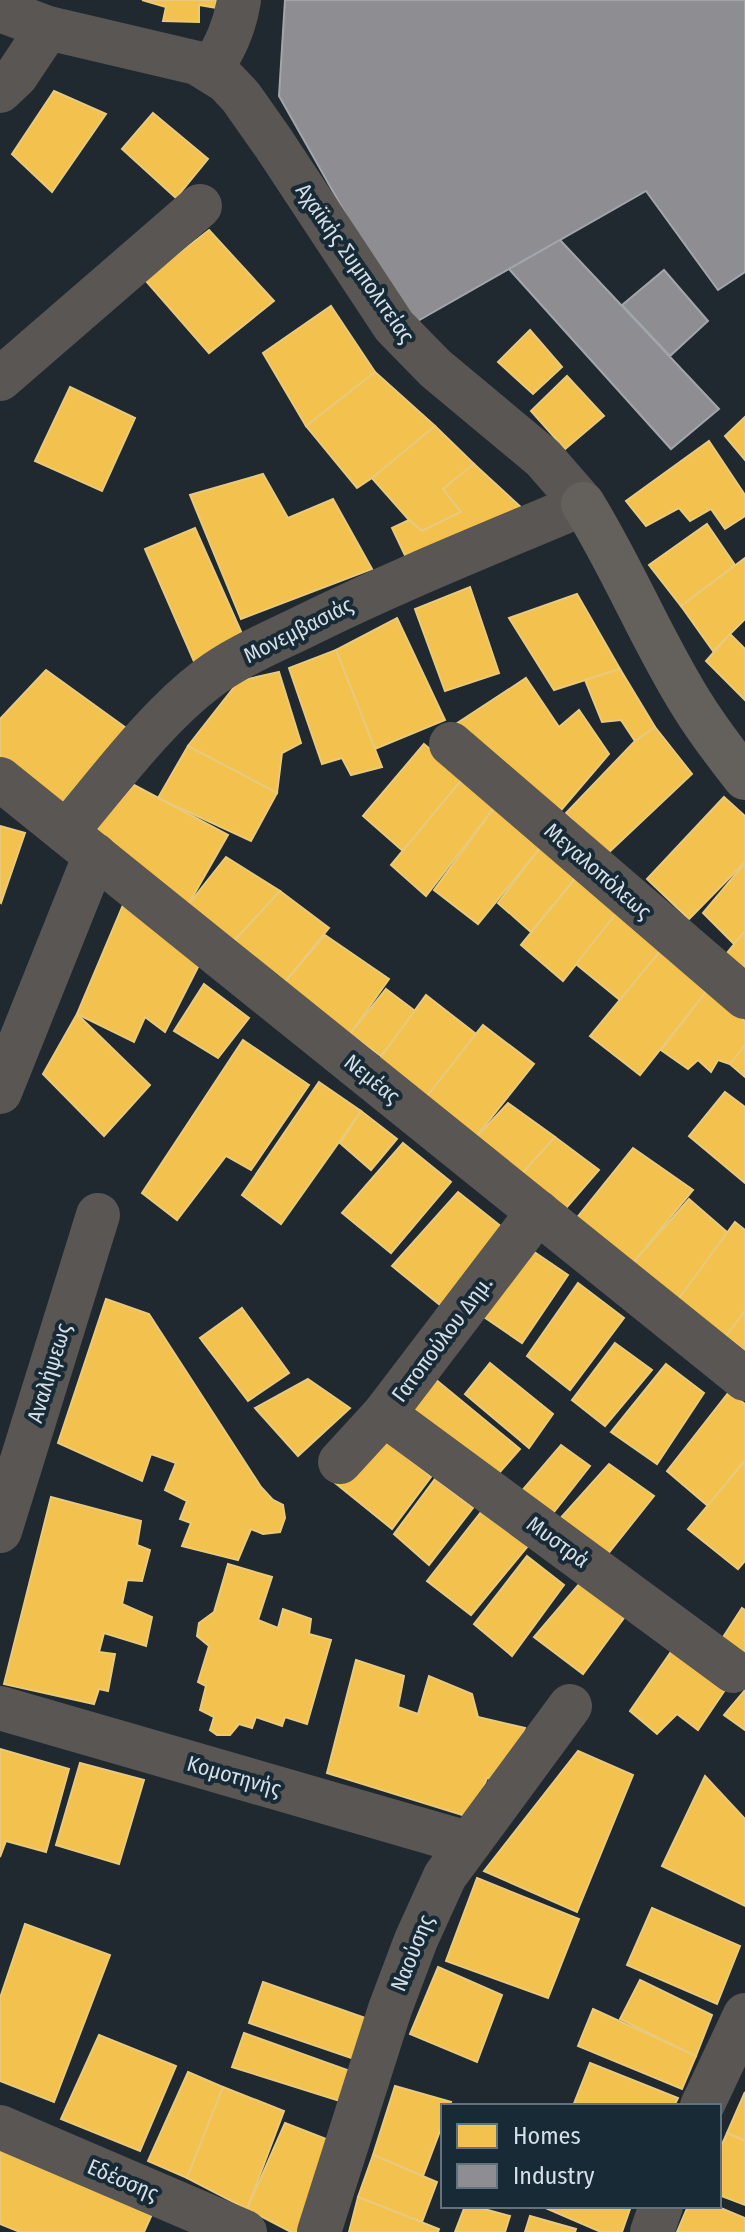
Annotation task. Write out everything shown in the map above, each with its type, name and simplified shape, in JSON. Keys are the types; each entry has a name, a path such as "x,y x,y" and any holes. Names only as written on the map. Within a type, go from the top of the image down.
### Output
{"street":[{"path":"211,70 231,37 239,0"},
{"name":"Αχαϊκής Συμπολιτείας","path":"0,10 48,28 197,63 226,81 241,97 394,326 435,368 543,458 583,504 691,703 745,778"},
{"path":"0,91 16,76 48,28"},
{"path":"0,379 200,206"},
{"name":"Μονεμβασιάς","path":"0,1092 80,844 157,726 179,703 210,677 263,646 357,600 583,504"},
{"name":"Μεγαλοπόλεως","path":"451,744 745,997"},
{"name":"Νεμέας","path":"0,779 745,1379"},
{"name":"Γατοπούλου Δημ.","path":"340,1462 384,1414 538,1212"},
{"name":"Αναλήψεως","path":"0,1531 98,1215"},
{"name":"Μυστρά","path":"384,1414 733,1671"},
{"name":"Ναούσης","path":"319,2232 360,2098 411,1953 445,1876 570,1706"},
{"name":"Κομοτηνής","path":"0,1708 467,1843"},
{"path":"703,2104 745,2015"},
{"name":"Εδέσσης","path":"0,2127 245,2232"},
{"path":"652,2232 660,2208"}],"building: Homes":[{"path":"142,0 216,0 217,8 199,5 199,22 163,21 166,7"},
{"path":"54,91 106,114 52,192 12,154"},
{"path":"153,113 208,159 176,198 122,149"},
{"path":"209,230 274,301 209,353 145,280"},
{"path":"331,306 375,372 306,426 263,353"},
{"path":"530,330 562,367 533,394 498,362"},
{"path":"375,372 435,426 357,488 306,426"},
{"path":"567,376 604,416 565,449 531,411"},
{"path":"70,387 135,418 102,491 35,461"},
{"path":"745,417 745,460 725,436"},
{"path":"435,426 474,464 443,489 461,512 422,531 372,478"},
{"path":"709,441 745,495 745,516 725,529 711,509 690,521 679,508 646,526 626,501"},
{"path":"474,464 524,510 411,568 392,528 409,520 422,531 461,512 443,489"},
{"path":"263,474 288,518 333,499 372,569 241,619 190,495"},
{"path":"707,524 735,565 681,606 649,565"},
{"path":"195,528 247,645 196,666 145,549"},
{"path":"745,558 745,619 713,651 681,606"},
{"path":"470,587 499,673 445,691 415,609"},
{"path":"577,594 620,669 554,690 509,618"},
{"path":"397,618 445,720 375,749 336,650"},
{"path":"730,634 745,649 745,700 706,661"},
{"path":"336,650 382,767 351,775 342,758 322,764 289,668"},
{"path":"620,669 655,727 635,741 621,720 602,722 585,680"},
{"path":"46,670 126,728 62,803 0,758 0,719"},
{"path":"279,672 301,743 282,753 277,793 188,746 239,681"},
{"path":"526,678 559,727 579,710 609,754 556,816 456,724"},
{"path":"655,727 692,774 606,855 566,813 635,741"},
{"path":"424,744 464,777 403,851 363,816"},
{"path":"188,746 277,793 251,841 158,798"},
{"path":"464,777 496,805 426,896 391,865"},
{"path":"134,785 228,835 188,905 95,829"},
{"path":"724,797 745,816 745,862 689,919 647,879"},
{"path":"496,805 543,844 478,924 434,890"},
{"path":"0,826 25,833 1,903 0,902"},
{"path":"543,844 578,875 531,932 498,903"},
{"path":"226,857 280,891 234,941 188,905"},
{"path":"745,863 745,931 734,944 703,913"},
{"path":"578,875 619,910 563,981 521,945"},
{"path":"280,891 329,928 283,984 234,941"},
{"path":"123,905 199,965 165,1032 145,1017 134,1042 77,1014"},
{"path":"619,910 662,949 620,1000 576,964"},
{"path":"745,931 745,970 726,954"},
{"path":"325,935 389,979 350,1034 283,984"},
{"path":"662,949 708,989 640,1075 590,1036"},
{"path":"204,984 249,1018 218,1058 174,1031"},
{"path":"386,989 415,1011 381,1056 350,1034"},
{"path":"708,989 745,1021 745,1045 730,1064 718,1060 711,1072 698,1060 688,1069 661,1050"},
{"path":"426,995 476,1034 424,1100 376,1064"},
{"path":"77,1014 150,1085 104,1136 43,1074"},
{"path":"483,1025 534,1064 475,1138 424,1100"},
{"path":"243,1040 309,1085 251,1170 226,1156 177,1220 142,1193"},
{"path":"745,1045 745,1077 730,1064"},
{"path":"319,1082 361,1111 281,1224 242,1195"},
{"path":"725,1092 745,1107 745,1183 689,1136"},
{"path":"508,1103 555,1137 517,1179 469,1145"},
{"path":"361,1111 397,1139 371,1170 340,1143"},
{"path":"555,1137 599,1170 560,1215 517,1179"},
{"path":"403,1143 451,1182 391,1253 342,1213"},
{"path":"633,1148 693,1190 631,1265 575,1220"},
{"path":"458,1192 508,1232 445,1309 392,1266"},
{"path":"689,1199 728,1233 677,1301 631,1265"},
{"path":"735,1222 745,1230 745,1311 726,1336 677,1301"},
{"path":"527,1247 568,1275 522,1343 481,1315"},
{"path":"578,1283 624,1318 570,1390 527,1356"},
{"path":"106,1299 149,1314 261,1487 273,1500 283,1505 285,1518 280,1532 263,1534 251,1529 238,1560 182,1546 191,1523 180,1519 187,1501 165,1490 176,1463 151,1454 142,1481 58,1443"},
{"path":"242,1308 289,1373 248,1401 200,1338"},
{"path":"745,1311 745,1351 726,1336"},
{"path":"615,1343 652,1370 605,1426 572,1400"},
{"path":"490,1363 553,1414 529,1448 465,1394"},
{"path":"666,1364 704,1393 657,1464 611,1432"},
{"path":"429,1374 520,1449 493,1480 399,1410"},
{"path":"308,1379 350,1408 298,1456 255,1408"},
{"path":"729,1392 745,1404 745,1460 708,1506 667,1471"},
{"path":"374,1430 431,1477 392,1529 334,1482"},
{"path":"561,1445 590,1466 550,1517 521,1492"},
{"path":"745,1461 745,1561 738,1569 688,1529"},
{"path":"609,1464 654,1496 603,1560 556,1523"},
{"path":"435,1479 473,1508 429,1565 394,1534"},
{"path":"51,1497 141,1521 137,1545 150,1550 142,1581 127,1580 122,1604 152,1617 146,1646 104,1633 99,1652 115,1654 108,1691 99,1689 94,1704 4,1684"},
{"path":"481,1512 528,1546 471,1615 427,1581"},
{"path":"527,1556 564,1585 512,1656 474,1624"},
{"path":"228,1564 272,1577 258,1620 278,1628 283,1609 311,1619 309,1634 331,1640 307,1724 285,1717 282,1726 256,1717 252,1728 239,1724 230,1735 217,1735 210,1730 214,1717 200,1710 206,1686 198,1682 209,1646 197,1636 199,1623 214,1612"},
{"path":"581,1582 624,1618 583,1674 534,1637"},
{"path":"742,1608 745,1610 745,1658 720,1642"},
{"path":"675,1646 725,1690 698,1730 677,1714 657,1734 630,1711"},
{"path":"356,1660 404,1676 398,1707 418,1714 429,1676 472,1694 478,1717 525,1728 500,1781 487,1778 472,1818 327,1773"},
{"path":"745,1690 745,1730 724,1715"},
{"path":"0,1749 69,1769 46,1852 6,1841 0,1857"},
{"path":"578,1751 633,1775 577,1912 484,1871"},
{"path":"80,1763 144,1780 119,1864 56,1845"},
{"path":"705,1776 745,1819 745,1906 662,1866"},
{"path":"477,1878 579,1919 548,1998 446,1961"},
{"path":"652,1908 740,1946 717,2004 627,1965"},
{"path":"25,1924 110,1955 54,2102 0,2081 0,1998"},
{"path":"438,1967 502,1995 477,2062 410,2034"},
{"path":"640,1980 712,2015 696,2056 620,2019"},
{"path":"263,1982 377,2022 363,2062 249,2023"},
{"path":"593,2009 696,2056 682,2089 578,2046"},
{"path":"244,2033 353,2072 343,2102 232,2067"},
{"path":"99,2035 176,2066 140,2151 61,2119"},
{"path":"590,2063 678,2098 675,2104 574,2104"},
{"path":"188,2072 223,2087 187,2178 148,2161"},
{"path":"395,2086 451,2102 441,2104 441,2128 423,2176 373,2155"},
{"path":"223,2087 284,2111 247,2209 187,2178"},
{"path":"745,2092 745,2140 727,2133"},
{"path":"285,2123 334,2142 305,2232 291,2232 247,2209"},
{"path":"727,2133 745,2141 745,2205 721,2196 721,2146"},
{"path":"3,2146 153,2212 144,2232 20,2232 0,2224 0,2154"},
{"path":"373,2155 437,2182 422,2222 358,2197"},
{"path":"358,2197 439,2229 438,2232 349,2232"},
{"path":"464,2208 480,2208 510,2216 505,2232 455,2232"},
{"path":"546,2208 630,2208 622,2232 601,2232"},
{"path":"687,2208 721,2208 745,2218 745,2232 677,2232"},
{"path":"530,2216 576,2229 575,2232 525,2232"}],"building: Industry":[{"path":"285,0 745,0 745,272 718,290 646,191 409,326 279,96"},
{"path":"560,240 719,409 671,449 509,269"},
{"path":"664,270 708,321 670,356 622,305"}]}
